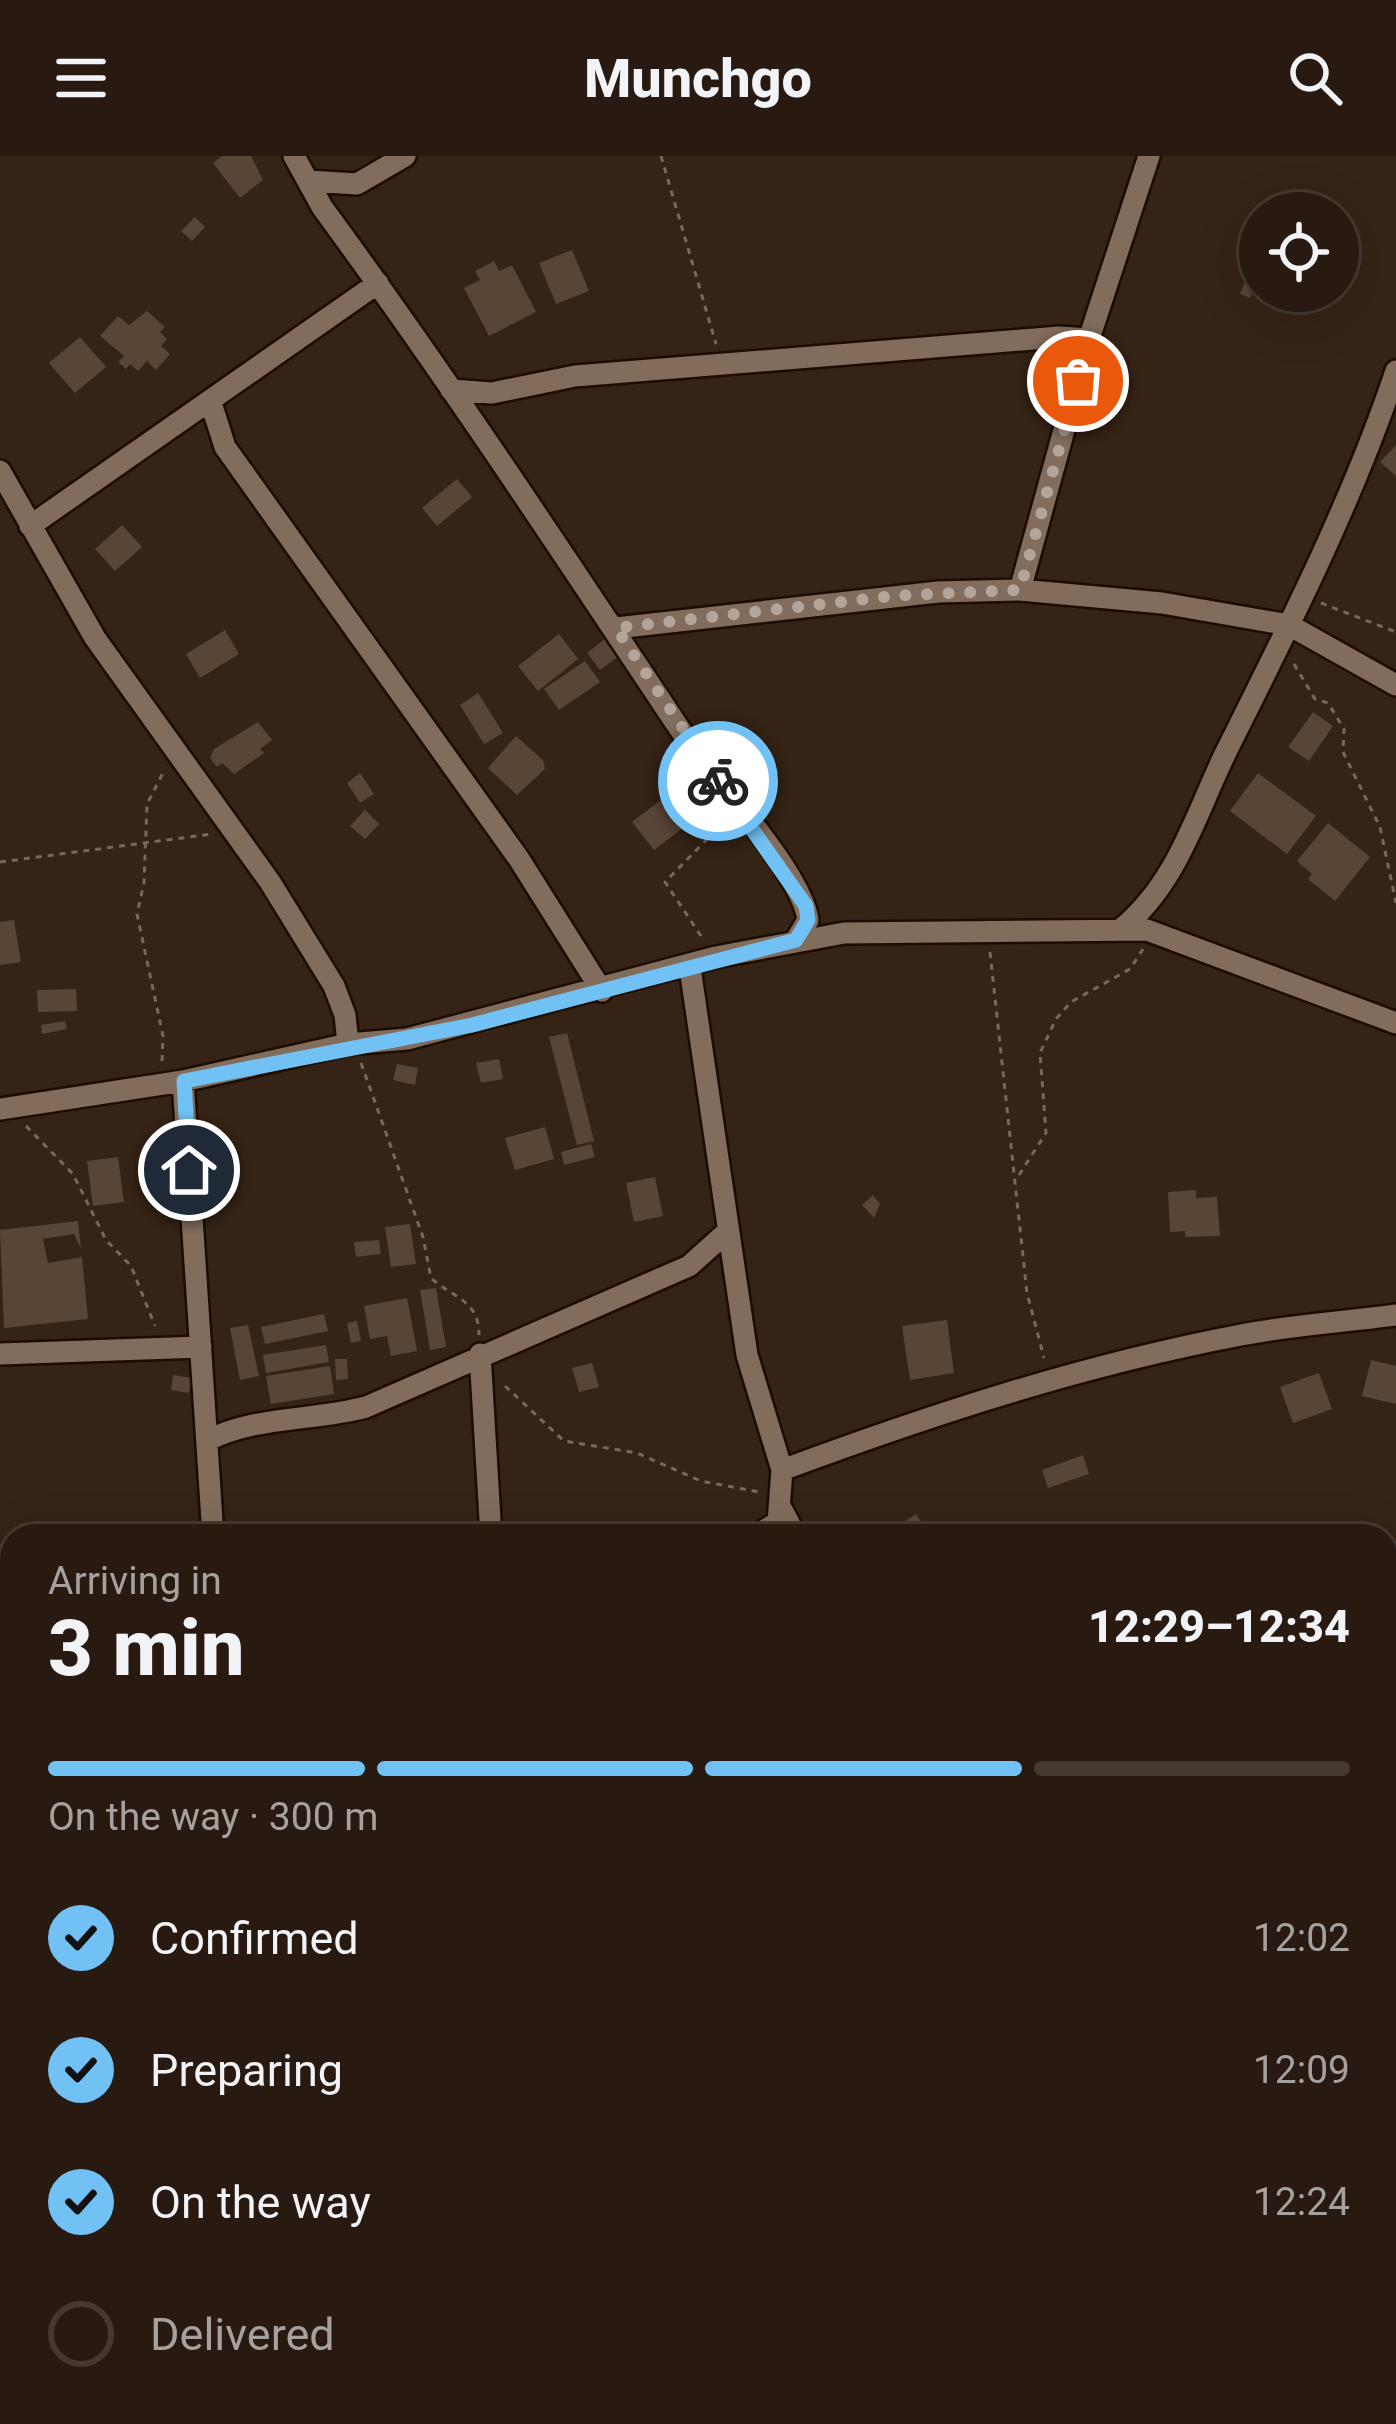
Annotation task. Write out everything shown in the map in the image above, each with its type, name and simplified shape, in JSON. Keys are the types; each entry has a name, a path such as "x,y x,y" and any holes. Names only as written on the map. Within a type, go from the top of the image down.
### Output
{"street":[{"path":"294,156 806,906 844,933"},
{"path":"308,181 357,184 406,156"},
{"path":"1020,590 1089,339 1149,156"},
{"path":"30,526 377,283"},
{"path":"451,390 493,393 575,376 722,362 1089,339"},
{"path":"1120,930 1149,906 1167,880 1303,596 1396,371"},
{"path":"211,403 225,447 519,859 602,991"},
{"path":"0,471 95,638 270,882 360,1043"},
{"path":"616,628 892,596 1020,590 1162,603 1285,634 1396,685"},
{"path":"796,940 808,920 806,906"},
{"path":"4,1108 175,1082 472,1025 716,958 844,933 1147,930 1396,1023"},
{"path":"690,968 747,1355 782,1470 783,1502 775,1524"},
{"path":"175,1082 201,1347 212,1524"},
{"path":"207,1441 238,1427 324,1418 481,1365 689,1266 728,1231"},
{"path":"782,1470 982,1398 1052,1380 1242,1335 1396,1315"},
{"path":"0,1354 201,1347"},
{"path":"481,1365 483,1524"},
{"path":"783,1502 791,1524"}],"path":[{"path":"661,156 722,362"},
{"path":"1303,596 1396,632"},
{"path":"1285,634 1316,699 1339,717 1343,752 1386,845 1396,903"},
{"path":"175,1082 138,927 145,876 142,841 151,793 177,753"},
{"path":"716,958 665,882 738,808"},
{"path":"0,862 142,841 232,835"},
{"path":"1016,1178 1036,1156 1046,1133 1040,1053 1056,1019 1063,1008 1130,970 1141,956 1147,930"},
{"path":"986,933 1028,1292 1052,1380"},
{"path":"360,1043 363,1076 423,1237 426,1266 441,1287 466,1299 474,1310 481,1365 519,1394 564,1441 637,1453 716,1485 783,1502"},
{"path":"4,1108 73,1174 106,1240 131,1266 151,1320 175,1348"}],"building":[{"path":"222,156 251,156 263,180 240,198 213,163"},
{"path":"195,217 205,227 192,241 181,231"},
{"path":"572,250 589,291 556,304 539,263"},
{"path":"494,261 499,271 512,265 536,312 489,336 464,288 480,280 475,271"},
{"path":"147,311 165,327 160,332 167,339 161,346 170,354 156,370 147,361 138,371 130,364 126,369 118,362 124,356 100,336 118,316 129,325"},
{"path":"80,337 106,367 75,393 49,363"},
{"path":"1396,445 1396,476 1380,462"},
{"path":"457,479 472,497 437,526 422,508"},
{"path":"122,525 142,547 115,571 95,549"},
{"path":"225,630 239,654 200,678 186,654"},
{"path":"559,634 578,659 538,691 518,666"},
{"path":"606,638 619,656 600,670 587,653"},
{"path":"585,661 600,682 559,710 544,689"},
{"path":"478,693 503,733 484,744 460,705"},
{"path":"1313,712 1333,726 1309,761 1288,747"},
{"path":"258,722 272,740 260,749 264,753 234,774 222,763 217,767 210,758 214,749"},
{"path":"516,736 543,760 545,769 517,795 488,768"},
{"path":"360,773 374,794 360,803 347,783"},
{"path":"1258,773 1316,816 1287,854 1230,811"},
{"path":"670,793 692,821 654,850 632,822"},
{"path":"365,810 379,824 365,839 350,826"},
{"path":"1328,823 1370,857 1335,901 1308,879 1312,874 1297,861"},
{"path":"14,920 21,962 0,965 0,922"},
{"path":"76,989 77,1011 38,1012 37,990"},
{"path":"65,1021 67,1029 42,1034 41,1025"},
{"path":"567,1033 594,1141 577,1145 549,1037"},
{"path":"499,1059 503,1079 481,1083 476,1063"},
{"path":"397,1064 418,1068 415,1085 393,1080"},
{"path":"545,1127 554,1159 515,1170 505,1138"},
{"path":"591,1144 595,1157 564,1165 561,1152"},
{"path":"118,1157 124,1202 93,1206 87,1161"},
{"path":"655,1177 663,1216 634,1222 626,1183"},
{"path":"1196,1190 1196,1198 1217,1197 1220,1236 1185,1237 1185,1231 1170,1232 1168,1192"},
{"path":"873,1195 880,1204 874,1218 862,1205"},
{"path":"78,1221 81,1249 74,1234 43,1239 48,1263 82,1257 88,1319 4,1328 0,1230"},
{"path":"410,1224 416,1264 391,1267 385,1227"},
{"path":"379,1240 381,1254 356,1257 354,1242"},
{"path":"436,1288 446,1347 430,1350 420,1290"},
{"path":"407,1298 417,1351 391,1356 387,1336 370,1339 364,1306"},
{"path":"324,1314 328,1331 265,1344 261,1327"},
{"path":"947,1320 954,1373 910,1380 902,1326"},
{"path":"357,1321 361,1341 351,1343 347,1323"},
{"path":"248,1325 259,1376 240,1380 230,1328"},
{"path":"326,1345 329,1362 266,1373 263,1355"},
{"path":"335,1359 347,1359 348,1379 336,1380"},
{"path":"1371,1360 1396,1366 1396,1404 1362,1396"},
{"path":"592,1363 599,1387 579,1392 572,1368"},
{"path":"330,1366 334,1394 271,1404 266,1376"},
{"path":"1319,1373 1332,1409 1293,1423 1280,1387"},
{"path":"173,1375 191,1378 189,1393 171,1390"},
{"path":"1083,1455 1089,1474 1048,1488 1042,1470"},
{"path":"916,1514 922,1524 901,1524"}],"way so far":[{"path":"718,781 616,628 892,596 1020,590 1078,381"}],"route":[{"path":"189,1170 184,1081 348,1045 472,1025 796,940 808,920 806,906 718,781"}]}
